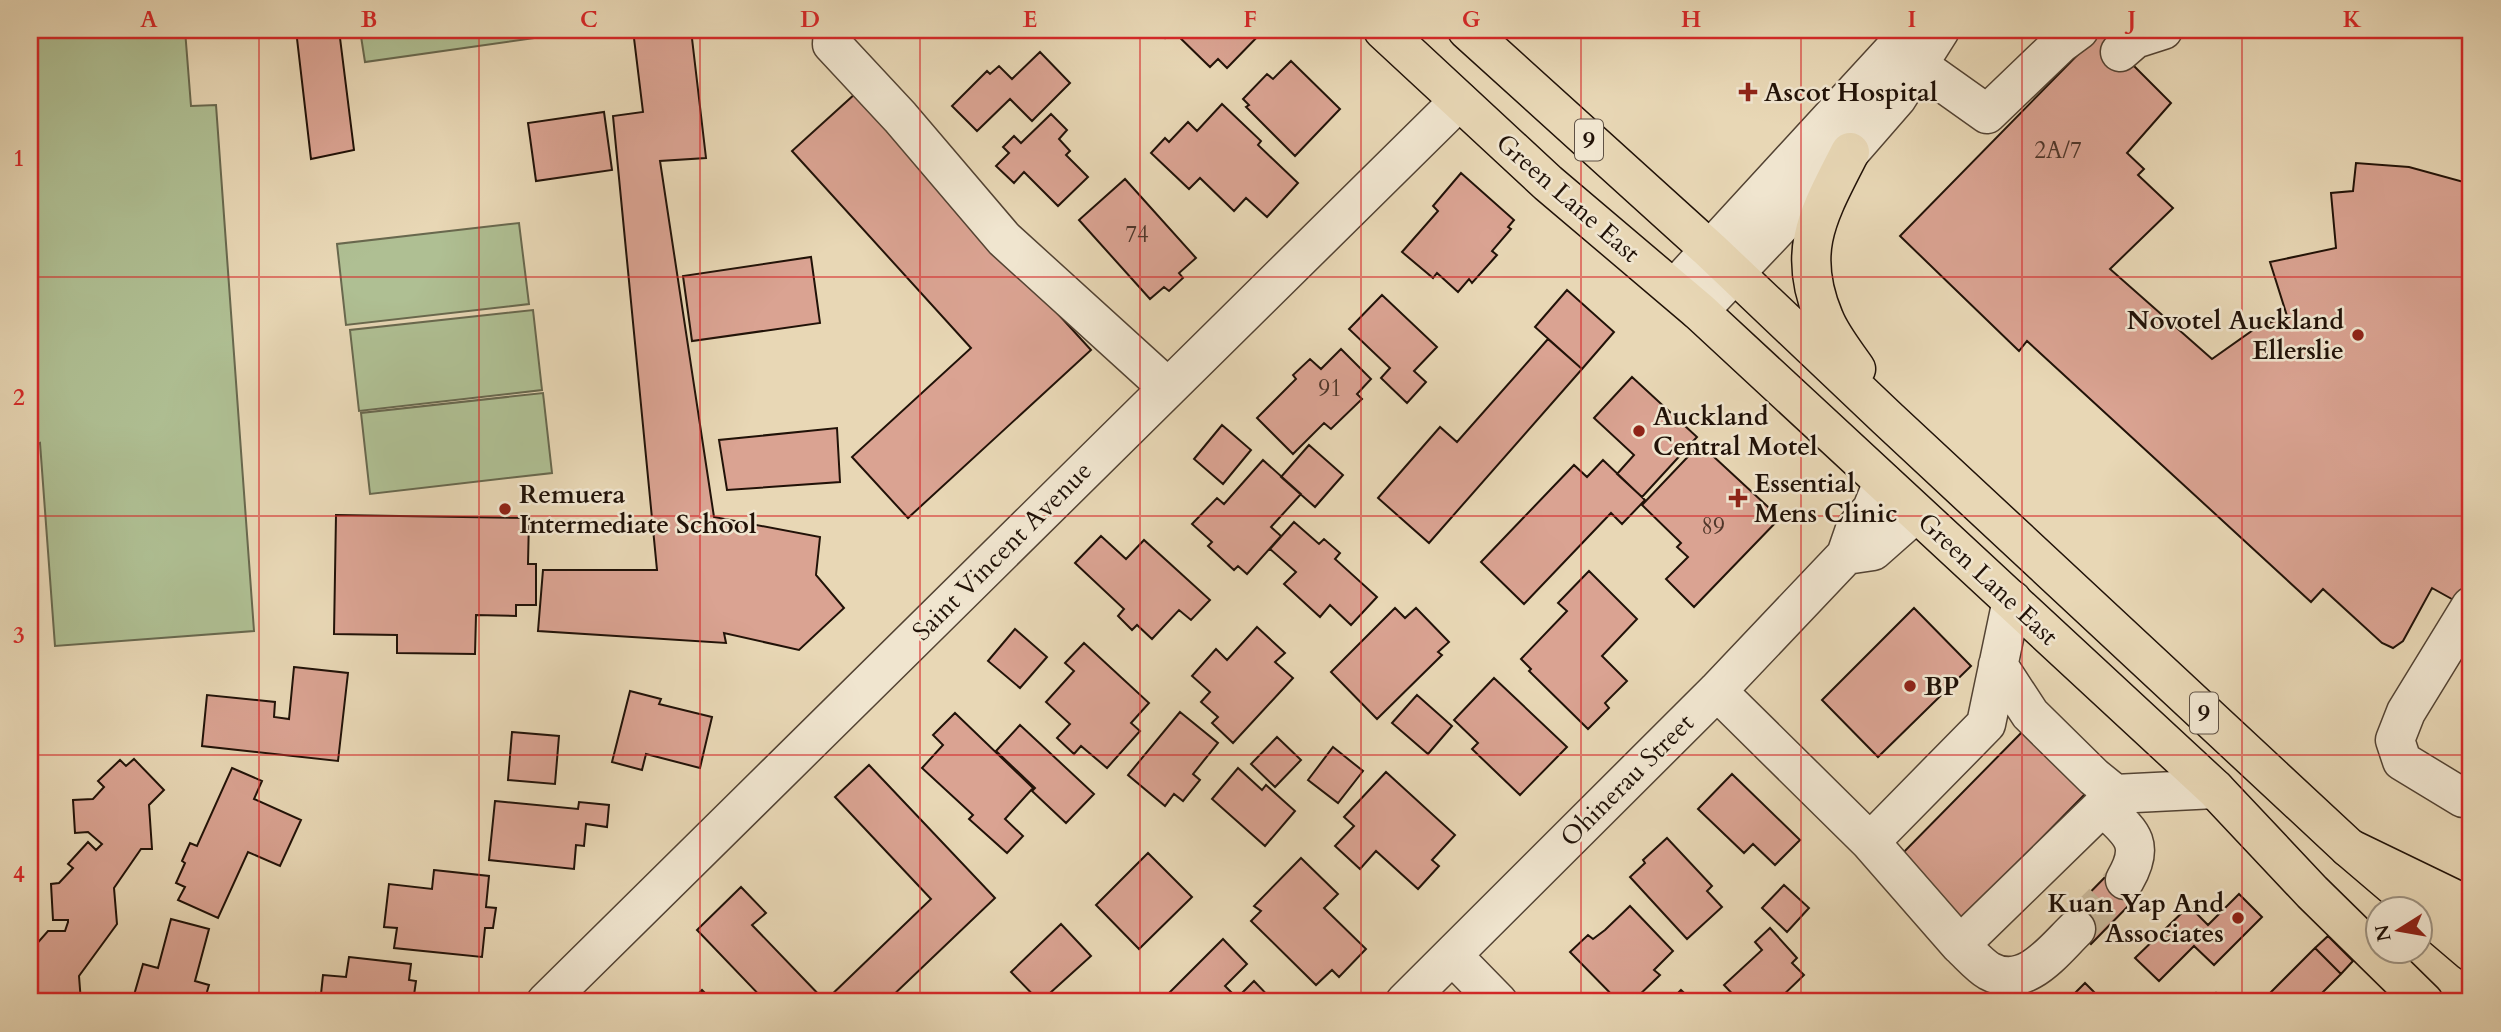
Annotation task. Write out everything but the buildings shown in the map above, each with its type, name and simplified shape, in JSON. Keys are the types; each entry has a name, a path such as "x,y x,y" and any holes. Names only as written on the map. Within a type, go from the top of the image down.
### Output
{"main road":[{"name":"Green Lane East","path":"1383,30 1548,183 1687,300 2215,789 2312,892 2424,1002"},
{"name":"Green Lane East","path":"1467,30 1723,262 2349,848 2471,952"},
{"path":"1850,152 1821,209 1810,245 1813,279 1824,319 1887,418"},
{"path":"2349,848 2471,907"}],"street":[{"path":"833,30 832,44 900,117 1004,239 1168,388"},
{"path":"1723,262 1850,152 1897,98 1938,30"},
{"path":"1687,300 1723,262 1899,44 1938,30"},
{"path":"1918,65 1987,114 2060,44 2079,30"},
{"path":"2120,52 2135,39 2163,30"},
{"name":"Saint Vincent Avenue","path":"546,1002 1459,101"},
{"name":"Ohinerau Street","path":"1405,1002 1717,691 1846,555 1855,529 1872,509 1883,481"},
{"path":"1846,555 1873,551 1916,513"},
{"path":"1870,842 1986,724 2012,600"},
{"path":"2471,606 2406,712 2395,740 2402,761 2463,798 2471,797"},
{"path":"1998,665 2030,714 2094,777 2132,834 2137,851 2134,864 2125,880"},
{"path":"1717,691 1870,842 1960,945 1990,972 2013,976 2034,970 2076,929"},
{"path":"1960,945 2109,800 2215,789"},
{"path":"1453,956 1498,1002"}],"green space":[{"path":"30,30 185,30 191,106 216,105 254,631 55,646 40,443 30,447"},
{"path":"360,30 541,30 542,37 365,62"},
{"path":"519,223 529,304 346,325 337,244"},
{"path":"533,310 542,390 359,411 350,330"},
{"path":"543,393 552,473 370,494 361,413"}],"tunnel":[{"path":"2076,929 2125,880"}],"place":[{"name":"Ascot Hospital","path":"1748,92"},
{"name":"Novotel Auckland Ellerslie","path":"2358,335"},
{"name":"Auckland Central Motel","path":"1639,431"},
{"name":"Essential Mens Clinic","path":"1738,498"},
{"name":"Remuera Intermediate School","path":"505,509"},
{"name":"BP","path":"1910,686"},
{"name":"Kuan Yap And Associates","path":"2238,918"}]}
